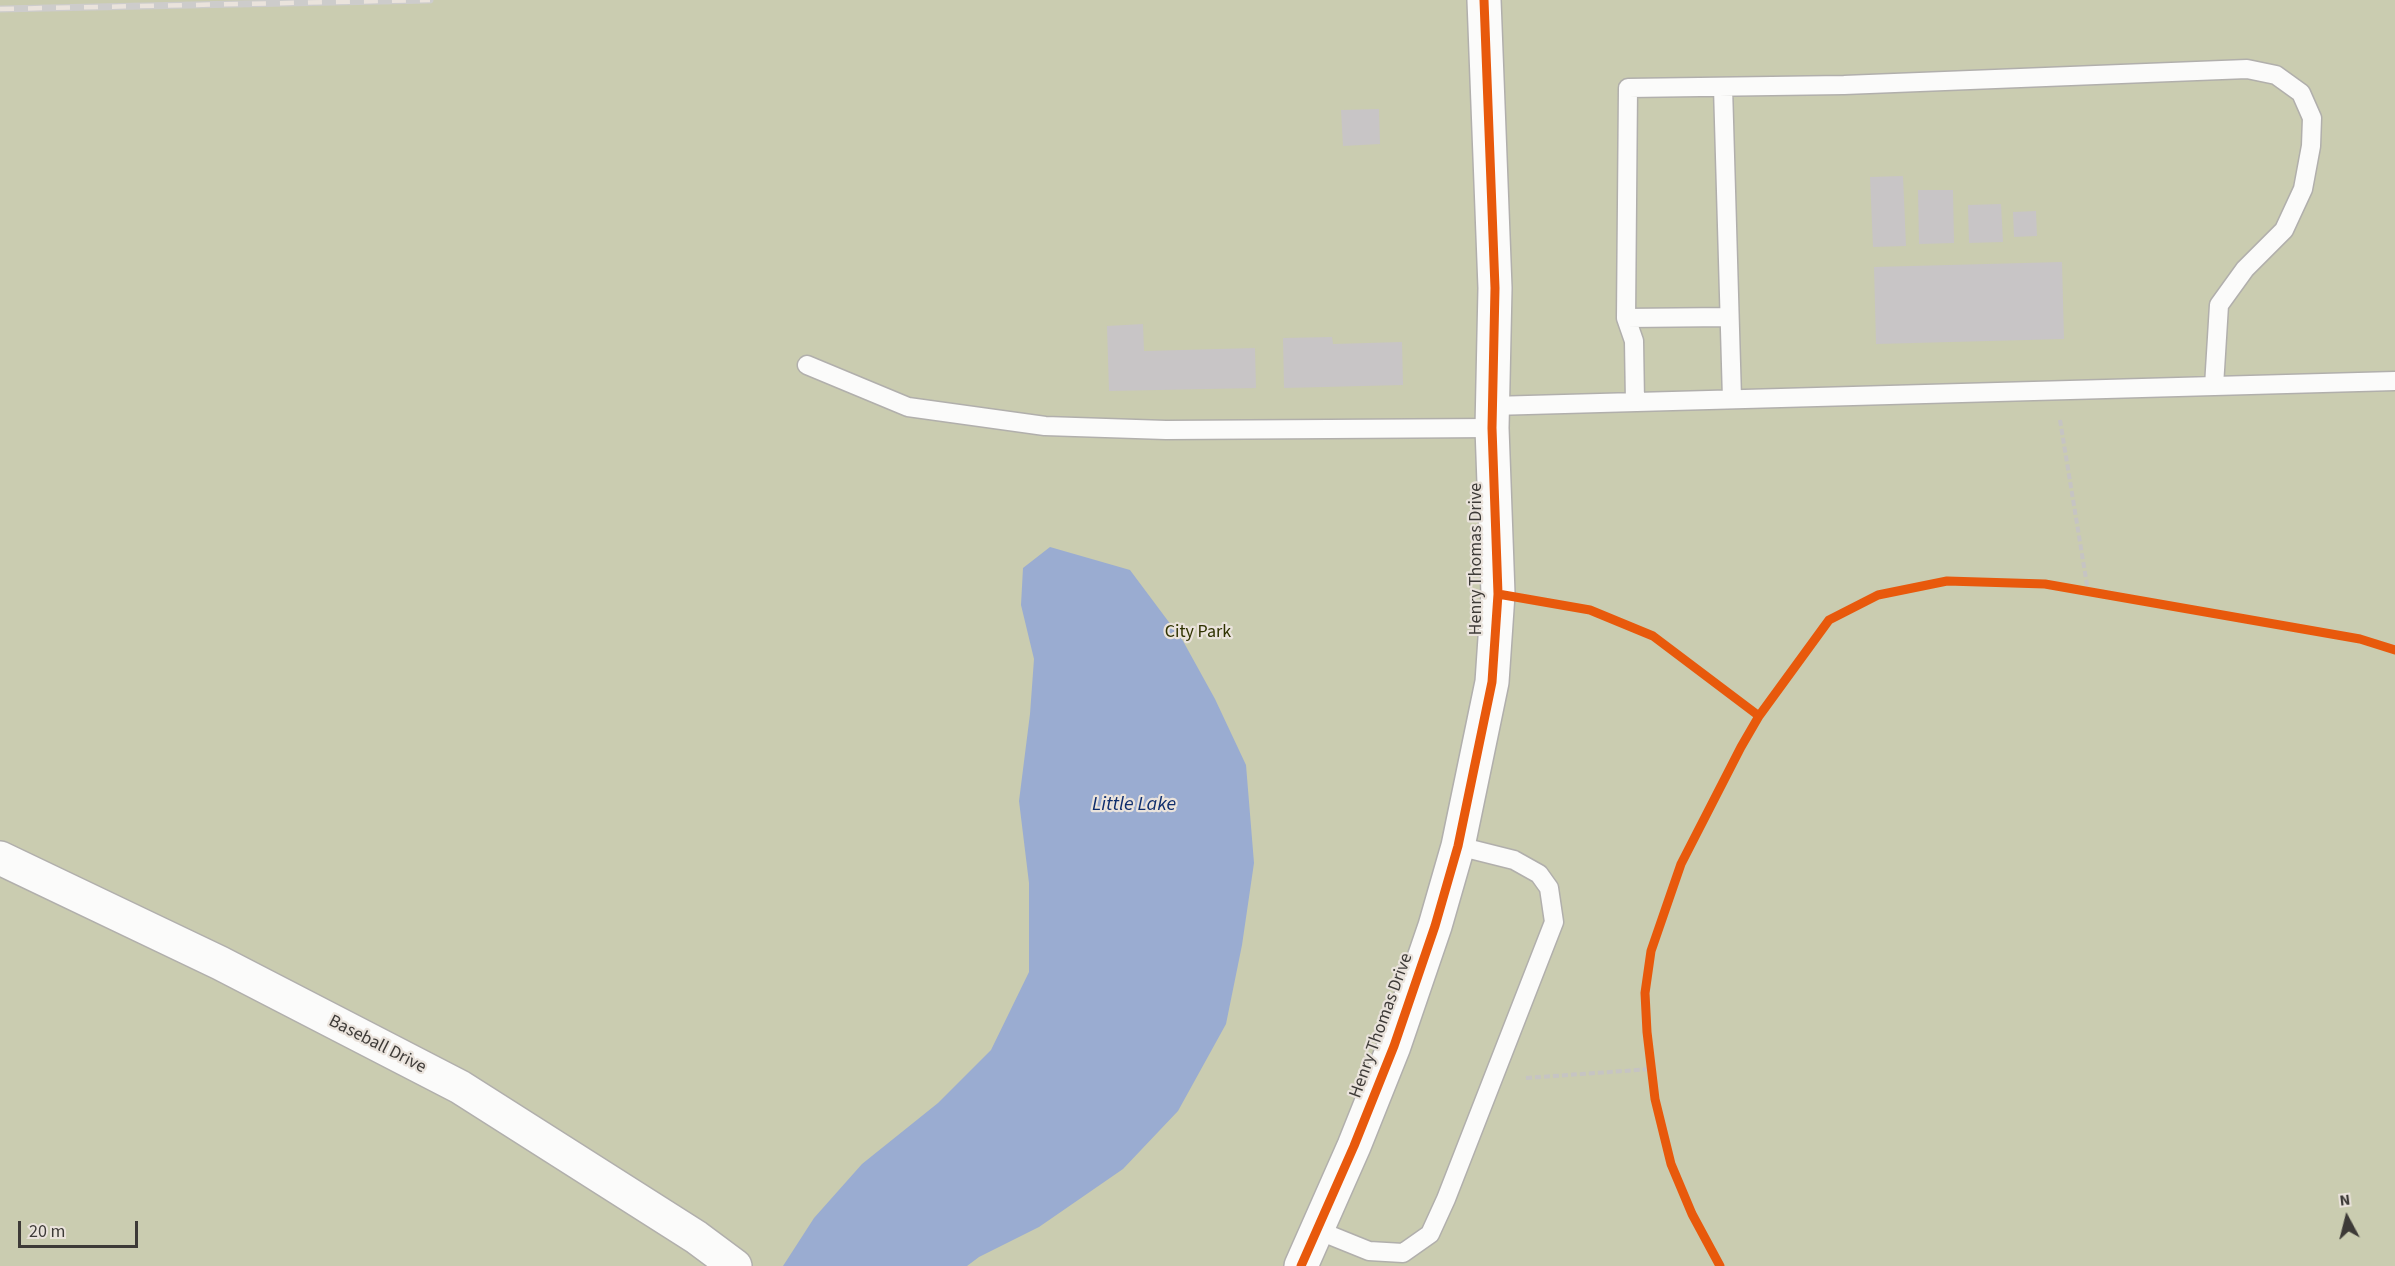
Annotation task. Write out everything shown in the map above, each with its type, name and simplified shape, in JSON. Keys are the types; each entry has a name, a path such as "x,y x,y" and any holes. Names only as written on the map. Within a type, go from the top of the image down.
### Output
{"street":[{"name":"Henry Thomas Drive","path":"1301,1266 1354,1146 1394,1046 1435,926 1458,846 1492,682 1498,594 1492,417 1495,288 1484,0"},
{"name":"Baseball Drive","path":"0,858 220,963 460,1087 696,1237 735,1266"}],"lane":[{"path":"1635,402 1634,341 1626,318 1628,88 1844,85 2247,69 2276,75 2301,93 2312,118 2312,146 2303,189 2284,230 2245,269 2219,305 2214,386"},
{"path":"1723,87 1732,399"},
{"path":"1626,318 1729,317"},
{"path":"807,365 908,406 1045,426 1166,430 1492,417 1635,402 2395,381"},
{"path":"1317,1230 1369,1251 1403,1253 1430,1234 1446,1199 1554,922 1549,888 1539,874 1514,860 1458,846"}],"path":[{"path":"2055,390 2088,591"},
{"path":"2394,650 2395,644"},
{"path":"1492,1081 1651,1069"}],"green space":[{"name":"City Park","path":"0,0 2395,0 2395,1266 0,1266"}],"water":[{"name":"Little Lake","path":"1050,547 1130,570 1183,641 1215,699 1246,765 1254,863 1242,945 1226,1024 1178,1111 1123,1169 1039,1227 979,1257 967,1266 783,1266 814,1218 862,1164 938,1103 991,1050 1029,972 1029,883 1019,801 1034,659 1021,605 1023,568"}],"building":[{"path":"1379,109 1380,144 1343,146 1341,110"},
{"path":"1903,176 1906,246 1873,247 1870,177"},
{"path":"1918,190 1953,190 1954,243 1919,244"},
{"path":"2001,204 2003,242 1969,243 1968,205"},
{"path":"2036,211 2037,236 2014,237 2013,212"},
{"path":"2062,262 2064,339 1876,344 1874,267"},
{"path":"1143,324 1144,351 1255,348 1256,388 1109,391 1107,326"},
{"path":"1332,337 1333,344 1402,342 1403,385 1284,388 1283,338"}],"railway":[{"path":"0,9 430,0"}],"cycle path":[{"path":"1301,1266 1354,1146 1394,1046 1435,926 1458,846 1492,682 1498,594 1492,428 1495,288 1484,0"},
{"path":"1720,1266 1692,1214 1671,1164 1655,1099 1645,993 1651,951 1681,864 1741,747 1759,716 1829,620 1878,595 1947,581 2045,584 2360,639 2395,650"},
{"path":"1498,594 1590,610 1653,636 1759,716"}]}
